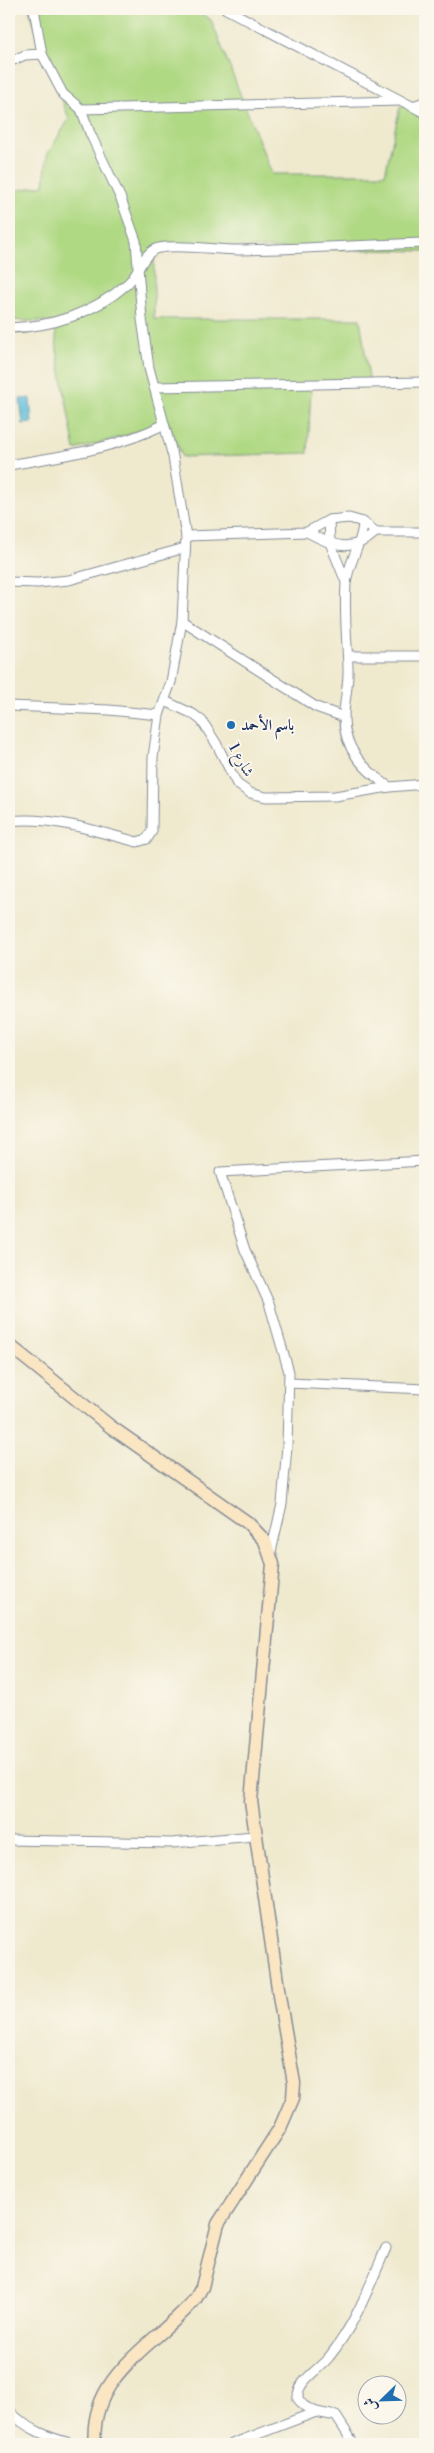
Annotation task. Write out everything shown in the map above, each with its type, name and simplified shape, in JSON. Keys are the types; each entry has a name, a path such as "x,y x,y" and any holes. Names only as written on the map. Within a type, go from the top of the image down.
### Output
{"street":[{"path":"9,821 22,820 76,825 137,842 147,839 151,835 154,757 159,715 171,682 182,621 186,536 174,465 154,387 142,319 136,241 121,199 80,109 63,94 42,54 34,9"},
{"path":"226,9 425,113"},
{"path":"9,62 25,55 42,54"},
{"path":"80,109 401,101"},
{"path":"412,106 425,102"},
{"path":"9,328 51,324 88,310 128,284 146,257 158,248 238,250 425,243"},
{"path":"154,387 425,382"},
{"path":"9,464 96,450 141,436 163,425"},
{"path":"186,536 307,532 329,520 349,518 363,522 376,532 425,532"},
{"path":"329,520 330,543 346,582"},
{"path":"363,522 363,531 346,582 348,656 344,717 346,736 362,766 389,787 425,784"},
{"path":"307,532 330,543 358,546 376,532"},
{"path":"9,582 38,583 69,580 185,548"},
{"path":"182,621 316,707 344,717"},
{"path":"348,656 425,656"},
{"name":"شارع 1","path":"165,701 193,714 202,721 216,743 237,784 250,793 266,797 335,796 389,787"},
{"path":"9,706 109,710 159,715"},
{"path":"271,1552 282,1504 287,1446 289,1372 268,1303 234,1219 220,1172 425,1161"},
{"path":"9,1345 111,1427 248,1523 261,1534 271,1552 273,1564 251,1802 254,1836 294,2083 293,2098 280,2128 218,2224 202,2287 196,2298 120,2370 111,2384 98,2415 94,2444"},
{"path":"289,1383 425,1389"},
{"path":"9,1840 172,1843 204,1842 254,1836"},
{"path":"354,2444 336,2416 316,2412 304,2406 298,2399 300,2386 331,2356 358,2312 386,2248"},
{"path":"9,2410 16,2418 59,2441 76,2444"},
{"path":"232,2444 316,2412"}],"green space":[{"path":"29,9 194,9 211,20 272,174 385,174 400,107 425,103 425,251 154,246 154,319 360,319 370,385 311,387 308,453 182,457 169,423 75,450 57,351 55,322 9,320 9,192 44,185 47,155 69,119"}],"water":[{"path":"30,398 32,423 23,424 20,399"}],"place":[{"name":"باسم الأحمد","path":"231,725"}]}
